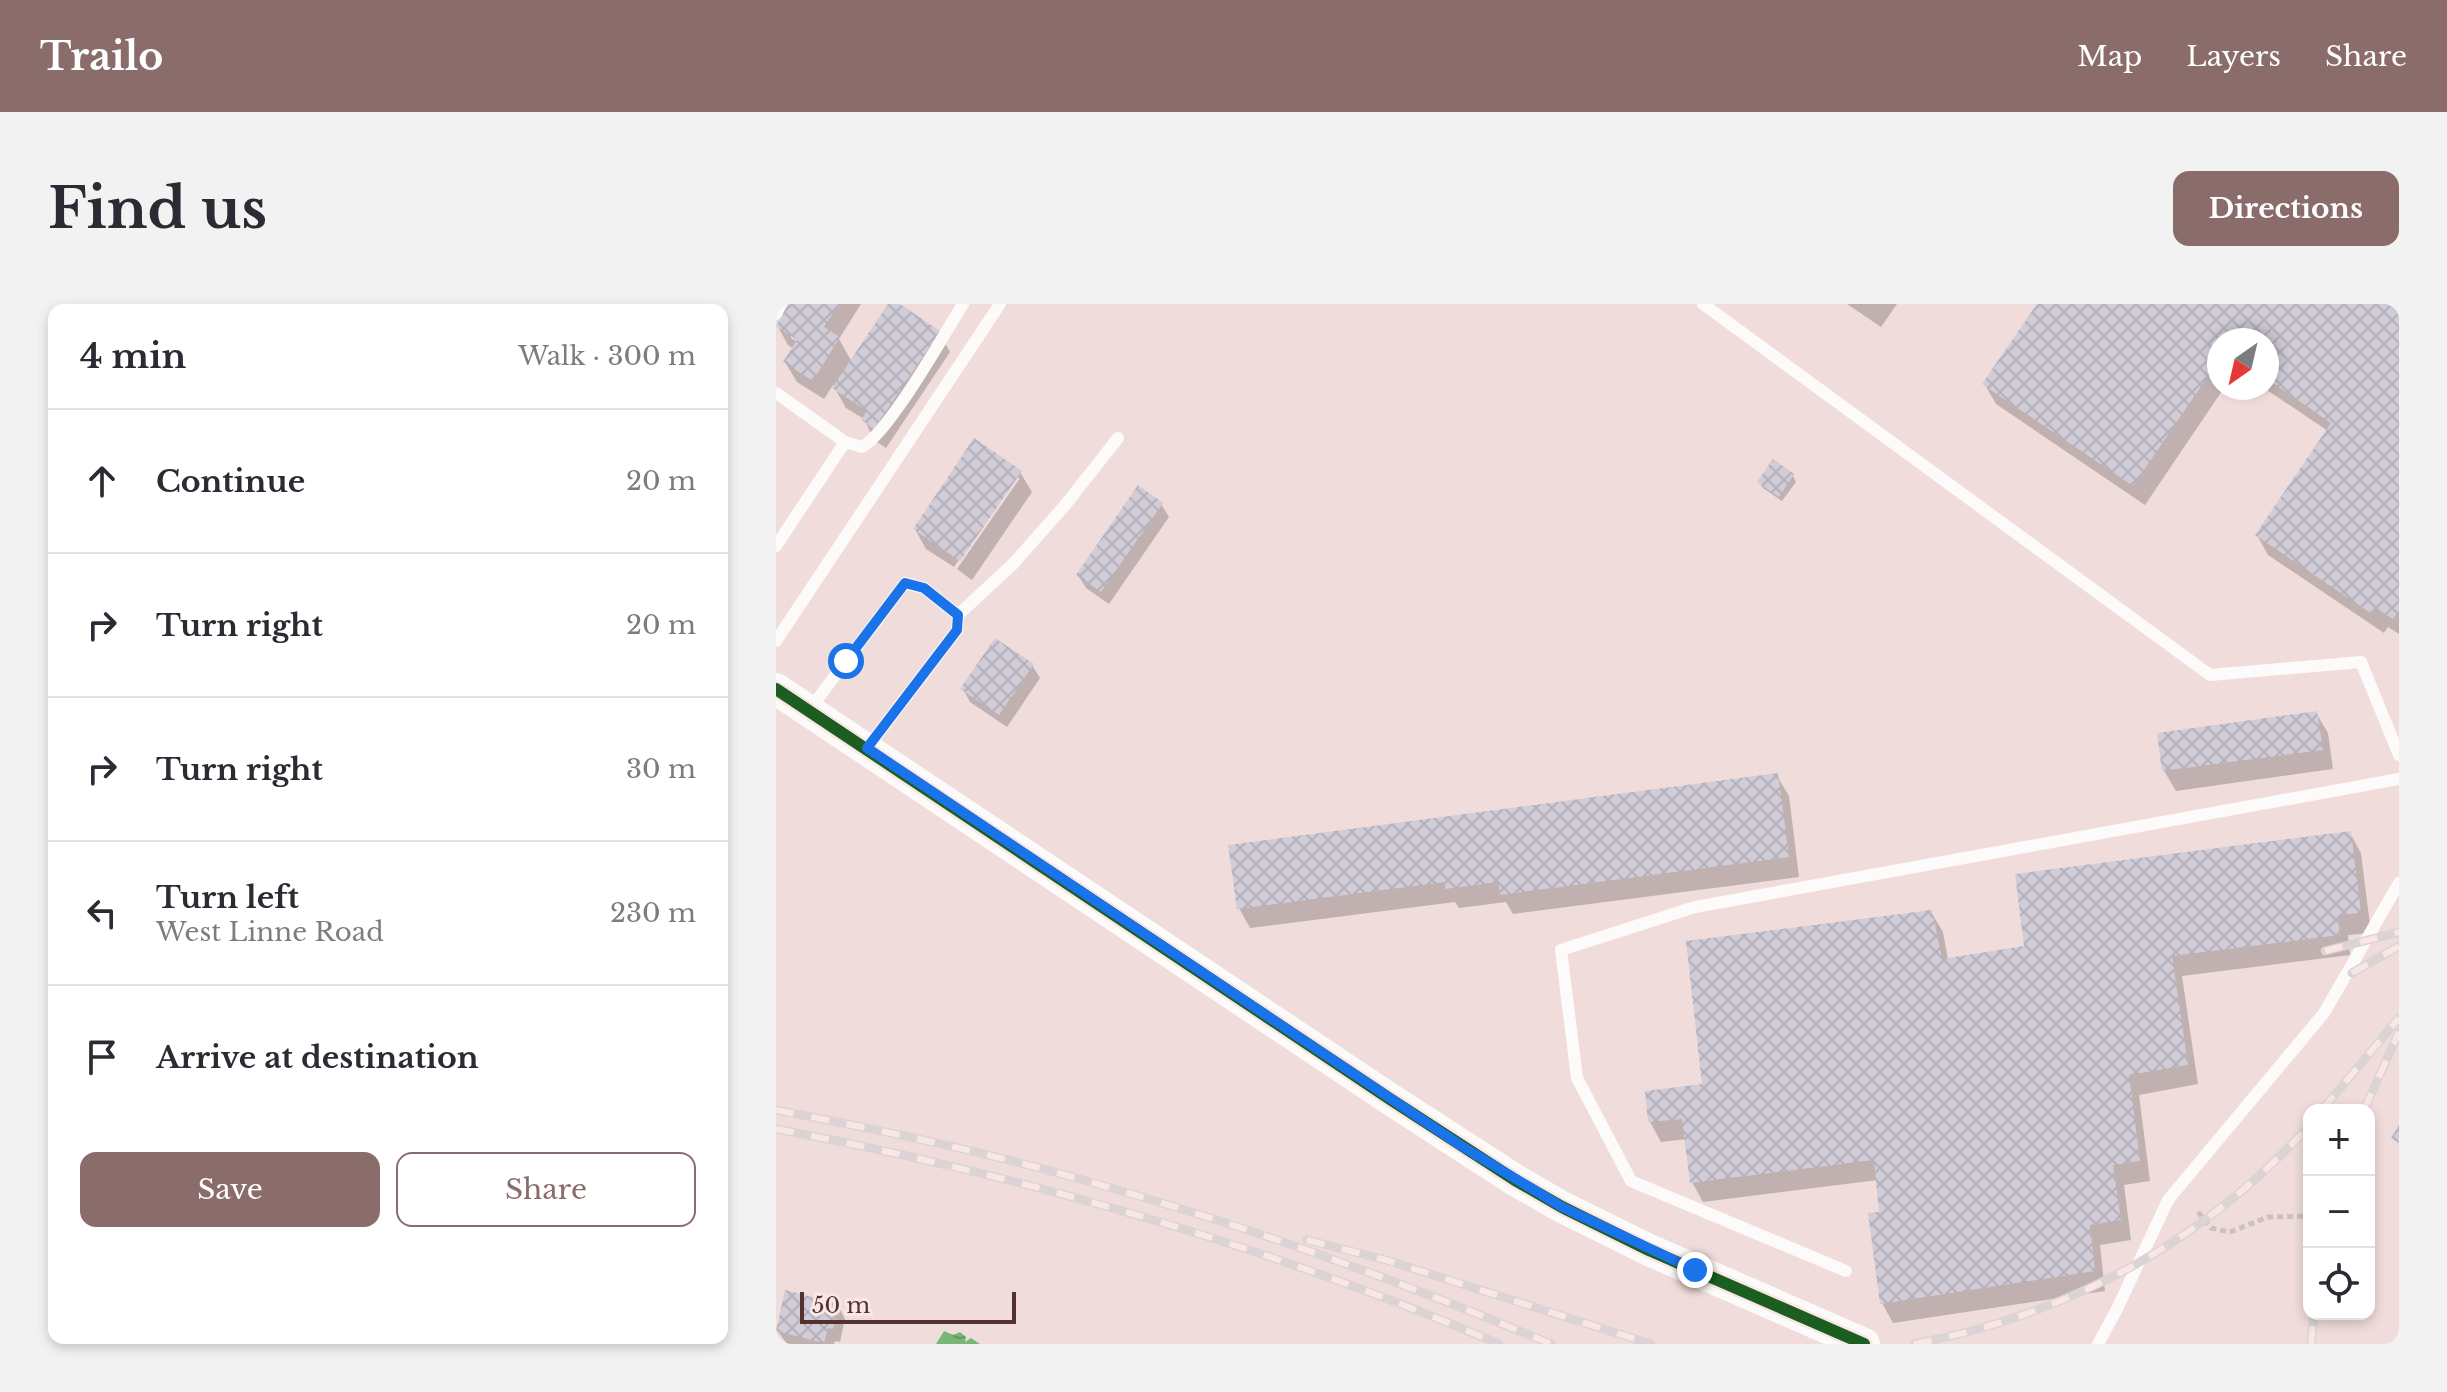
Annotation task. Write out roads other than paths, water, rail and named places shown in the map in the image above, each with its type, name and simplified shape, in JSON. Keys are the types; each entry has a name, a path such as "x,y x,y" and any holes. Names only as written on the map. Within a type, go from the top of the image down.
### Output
{"street":[{"path":"776,689 1515,1180 1649,1250 1864,1344"}],"lane":[{"path":"776,314 781,304"},
{"path":"776,393 845,442 862,447 872,441 888,421 963,304"},
{"path":"776,641 1000,304"},
{"path":"1703,304 2210,675 2361,662 2399,755"},
{"path":"867,748 957,630 958,615 1013,564 1118,438"},
{"path":"776,546 845,442"},
{"path":"808,711 905,583 924,588 958,615"},
{"path":"1846,1271 1631,1181 1577,1078 1561,950 1695,907 2399,779"},
{"path":"2098,1344 2168,1200 2324,1013 2399,883"}],"water":[{"path":"944,1331 953,1335 960,1332 966,1337 965,1342 971,1338 980,1344 936,1344"}],"railway":[{"path":"2325,951 2399,932"},
{"path":"2352,973 2399,946"},
{"path":"2327,1104 2399,1018"},
{"path":"2367,1104 2399,1032"},
{"path":"776,1110 969,1150 1202,1215 1319,1254 1551,1344"},
{"path":"776,1129 961,1168 1144,1217 1323,1275 1499,1344"},
{"path":"1914,1344 2026,1314 2130,1268 2224,1205 2268,1168 2303,1132"},
{"path":"1307,1240 1386,1260 1651,1344"},
{"path":"2311,1344 2313,1320"}]}
